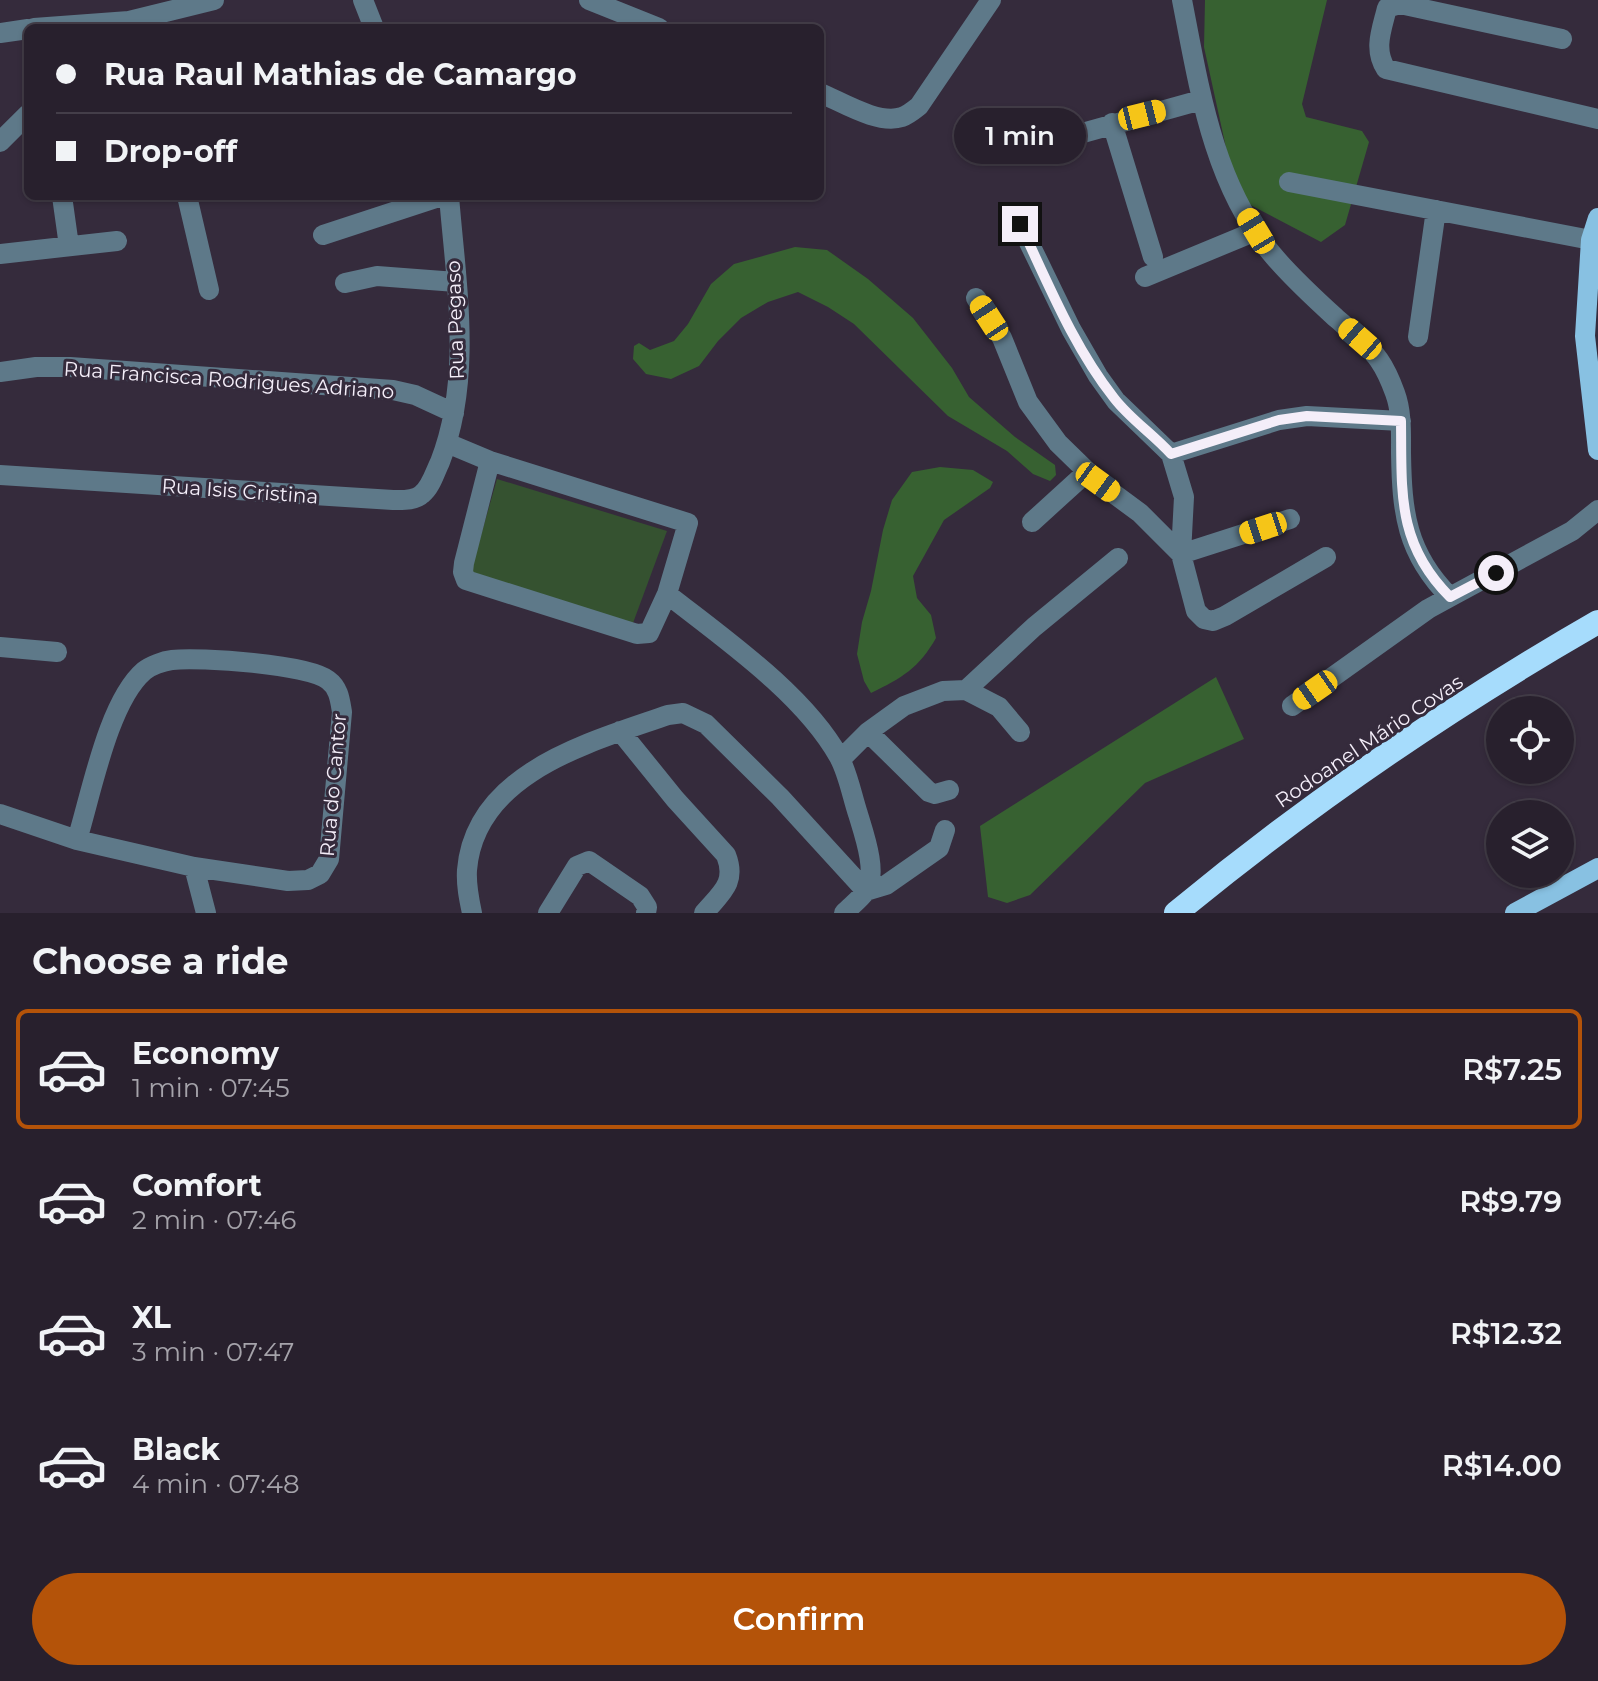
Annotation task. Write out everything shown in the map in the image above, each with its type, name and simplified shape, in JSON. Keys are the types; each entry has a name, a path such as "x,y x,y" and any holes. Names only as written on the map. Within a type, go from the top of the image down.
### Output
{"highway":[{"name":"Rodoanel Mário Covas","path":"1176,913 1318,802 1466,703 1598,622"}],"main road":[{"path":"1598,218 1585,336 1594,390 1598,450"},
{"path":"1515,913 1598,868"}],"street":[{"path":"88,24 129,21 214,0"},
{"path":"363,0 369,24"},
{"path":"589,0 649,24"},
{"path":"824,95 874,115 903,117 919,106 991,0"},
{"path":"1182,0 1201,100 1230,187 1271,253 1380,361 1397,398 1401,421 1404,516 1421,560 1450,597"},
{"path":"1562,39 1400,4 1387,8 1378,44 1379,59 1386,69 1598,119"},
{"path":"0,33 24,30"},
{"path":"1079,134 1201,100"},
{"path":"3,137 24,118"},
{"path":"1112,123 1153,257"},
{"path":"1289,182 1594,239"},
{"path":"63,200 69,246"},
{"path":"188,200 209,290"},
{"path":"323,235 430,200"},
{"name":"Rua Pegaso","path":"447,443 461,371 449,200"},
{"path":"1418,337 1436,210"},
{"path":"1020,224 1071,329 1098,376 1116,401 1171,454 1184,497 1181,554 1196,611 1204,619 1213,621 1326,557"},
{"path":"1145,277 1256,231"},
{"path":"0,254 117,241"},
{"path":"345,283 377,276 456,282"},
{"path":"976,298 1002,338 1028,402 1058,443 1087,472 1140,513 1181,554"},
{"name":"Rua Francisca Rodrigues Adriano","path":"0,372 36,367 70,367 393,390 415,395 454,413"},
{"path":"1171,454 1279,420 1307,416 1401,421"},
{"path":"447,443 490,461 688,523 667,594 649,633 637,634 466,580 464,563 490,461"},
{"name":"Rua Isis Cristina","path":"0,475 414,499 423,494 433,478 447,443"},
{"path":"1032,522 1087,472"},
{"path":"1292,706 1428,609 1572,531 1598,510"},
{"path":"1181,554 1290,519"},
{"path":"966,690 1034,627 1118,558"},
{"path":"667,594 746,656 799,705 841,759 870,858 866,891"},
{"path":"0,647 57,652"},
{"name":"Rua do Cantor","path":"0,814 77,840 194,867 288,881 308,880 320,874 329,859 342,712 338,691 329,680 309,671 201,659 168,660 146,669 131,685 116,713 77,840"},
{"path":"841,759 890,715 923,697 943,691 966,690 999,707 1020,732"},
{"path":"472,913 467,871 471,849 479,827 511,787 532,770 560,756 620,731 683,713 695,716 706,724 780,797 866,891"},
{"path":"620,731 726,855 731,867 728,884 704,913"},
{"path":"868,732 929,792 935,794 949,790"},
{"path":"844,913 866,891 886,885 939,848 945,830"},
{"path":"548,913 577,866 589,861 640,896 647,907 646,913"},
{"path":"194,867 206,913"}],"green space":[{"path":"1205,0 1327,0 1302,104 1306,117 1362,131 1369,142 1345,225 1321,242 1237,198 1204,47"},
{"path":"795,247 827,250 868,279 913,318 952,368 969,397 1015,437 1055,465 1056,475 1050,481 1033,474 1007,451 948,416 854,324 798,292 768,302 741,318 699,366 671,379 646,374 633,359 634,346 639,343 650,350 674,341 688,324 711,284 734,264"},
{"path":"940,467 973,470 993,482 990,488 944,520 913,576 917,598 931,615 936,638 909,671 871,693 864,681 857,654 892,500 912,472"},
{"path":"497,479 667,531 633,623 470,574"},
{"path":"1216,677 1244,739 1145,783 1030,895 1007,903 988,897 980,826"}],"route":[{"path":"1020,224 1071,329 1098,376 1116,401 1171,454 1279,420 1335,416 1401,421 1404,516 1421,560 1450,597 1496,573"}]}
